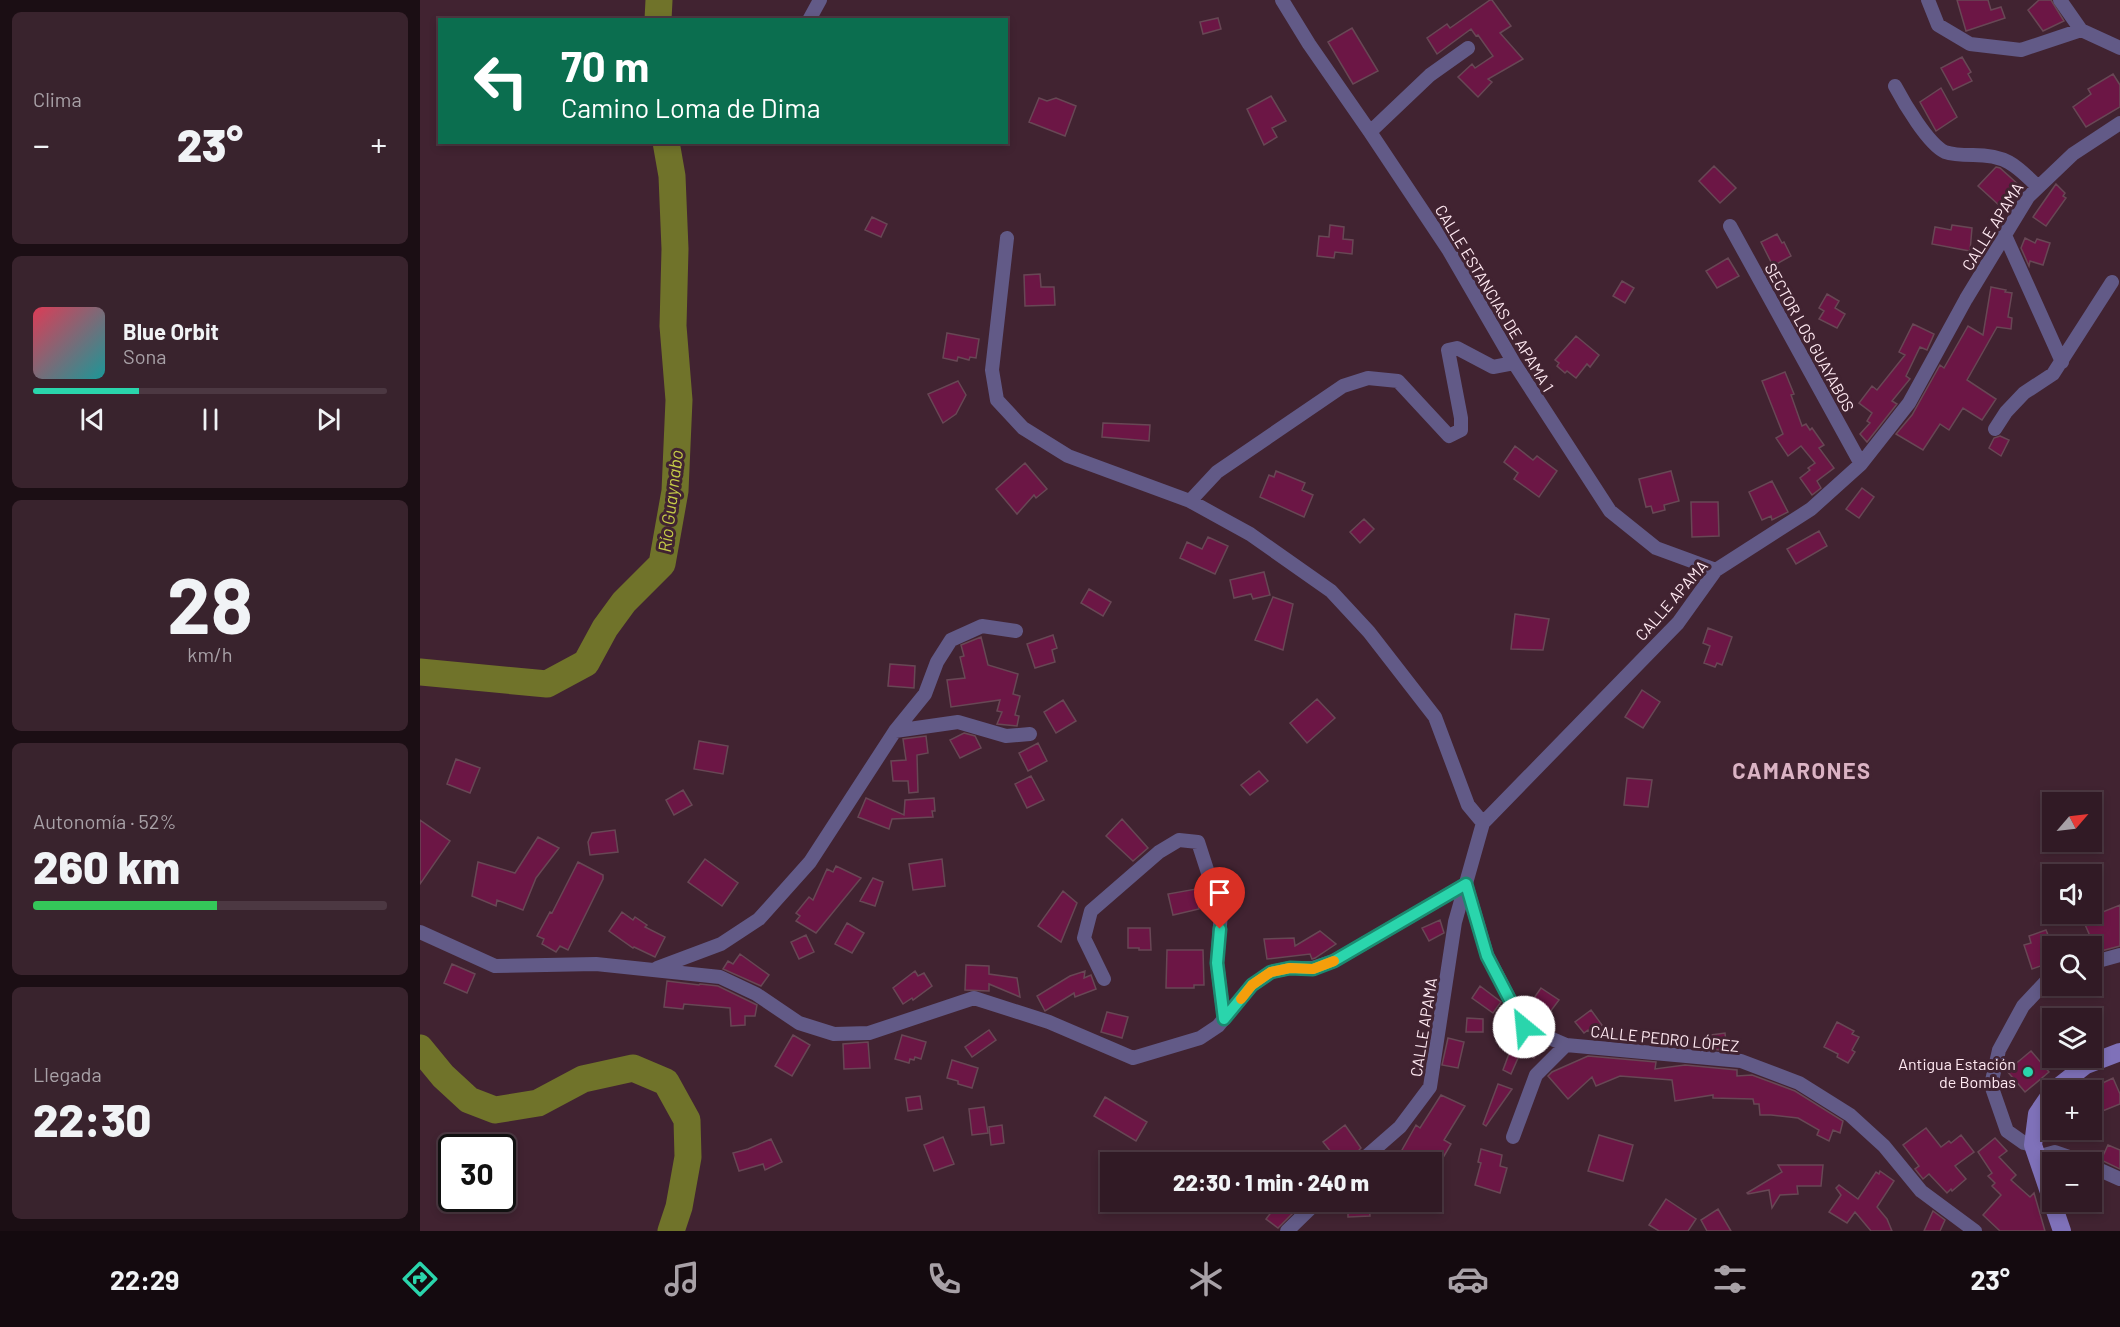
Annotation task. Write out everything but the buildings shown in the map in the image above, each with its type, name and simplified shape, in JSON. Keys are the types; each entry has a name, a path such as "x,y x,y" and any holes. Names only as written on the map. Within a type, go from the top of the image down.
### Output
{"street":[{"path":"810,18 820,0"},
{"name":"CALLE ESTANCIAS DE APAMA 1","path":"1282,0 1309,45 1448,249 1514,363 1610,511 1656,548 1716,570"},
{"path":"1928,0 1938,25 1970,44 2021,50 2080,30"},
{"path":"2060,0 2080,30 2120,48"},
{"path":"1370,132 1430,75 1468,48"},
{"path":"1895,86 1906,107 1932,142 1946,152 1991,155 2006,159 2019,167 2037,186"},
{"name":"CALLE APAMA","path":"1371,1152 1400,1126 1430,1088 1455,922 1483,823 1678,622 1716,570 1811,509 1861,464 1909,403 2004,233 2028,197 2073,154 2120,123"},
{"name":"SECTOR LOS GUAYABOS","path":"1730,226 1861,464"},
{"path":"2004,233 2062,362"},
{"path":"1007,238 992,370 997,400 1023,428 1068,456 1190,501 1250,534 1331,591 1369,632 1434,717 1468,805 1483,823"},
{"path":"1995,429 2006,412 2024,393 2053,374 2112,282"},
{"path":"1190,501 1217,472 1343,386 1368,378 1398,381 1449,436 1461,430 1461,418 1448,350 1457,348 1493,368 1514,363"},
{"path":"652,969 721,944 759,919 810,861 895,731 925,694 938,662 951,640 982,626 1016,631"},
{"path":"895,731 958,722 1006,736 1030,734"},
{"path":"1104,979 1084,938 1091,911 1159,852 1179,840 1198,842 1221,912 1217,963 1224,1019"},
{"path":"420,932 495,966 597,964 720,977 756,994 800,1023 834,1034 869,1033 974,998 1049,1022 1133,1058 1200,1038 1218,1026 1252,985 1271,972 1290,968 1313,969 1334,961 1466,884"},
{"name":"CALLE PEDRO LÓPEZ","path":"1466,884 1487,956 1524,1027 1566,1045 1741,1060 1799,1083 1850,1115 1884,1146 1921,1191 1975,1231"},
{"path":"2102,960 2120,955"},
{"path":"2042,986 2023,1006 1999,1050 1991,1085 2007,1131 2035,1151 2055,1152"},
{"path":"1513,1137 1536,1075 1566,1045"},
{"path":"2067,1080 2086,1065 2120,1052"},
{"path":"2042,1107 2037,1114 2035,1151 2042,1172"},
{"path":"2102,1171 2120,1179"},
{"path":"1287,1231 1307,1212"},
{"path":"2056,1212 2062,1231"}],"waterway":[{"name":"Río Guaynabo","path":"658,18 659,0"},
{"name":"Río Guaynabo","path":"420,672 547,684 586,663 605,628 624,602 662,564 675,491 679,400 673,326 675,249 672,176 666,144"},
{"name":"Río Guaynabo","path":"420,1048 443,1076 469,1100 495,1110 538,1103 583,1079 633,1068 666,1082 687,1120 688,1157 679,1207 671,1231"}],"slow traffic":[{"path":"1241,999 1252,985 1271,972 1290,968 1313,969 1334,961"}],"place":[{"name":"Antigua Estación de Bombas","path":"2028,1072"}],"district":[{"name":"CAMARONES","path":"1802,770"}],"route":[{"path":"1220,929 1217,963 1224,1019 1252,985 1271,972 1290,968 1313,969 1334,961 1466,884 1487,956 1524,1027"}]}
